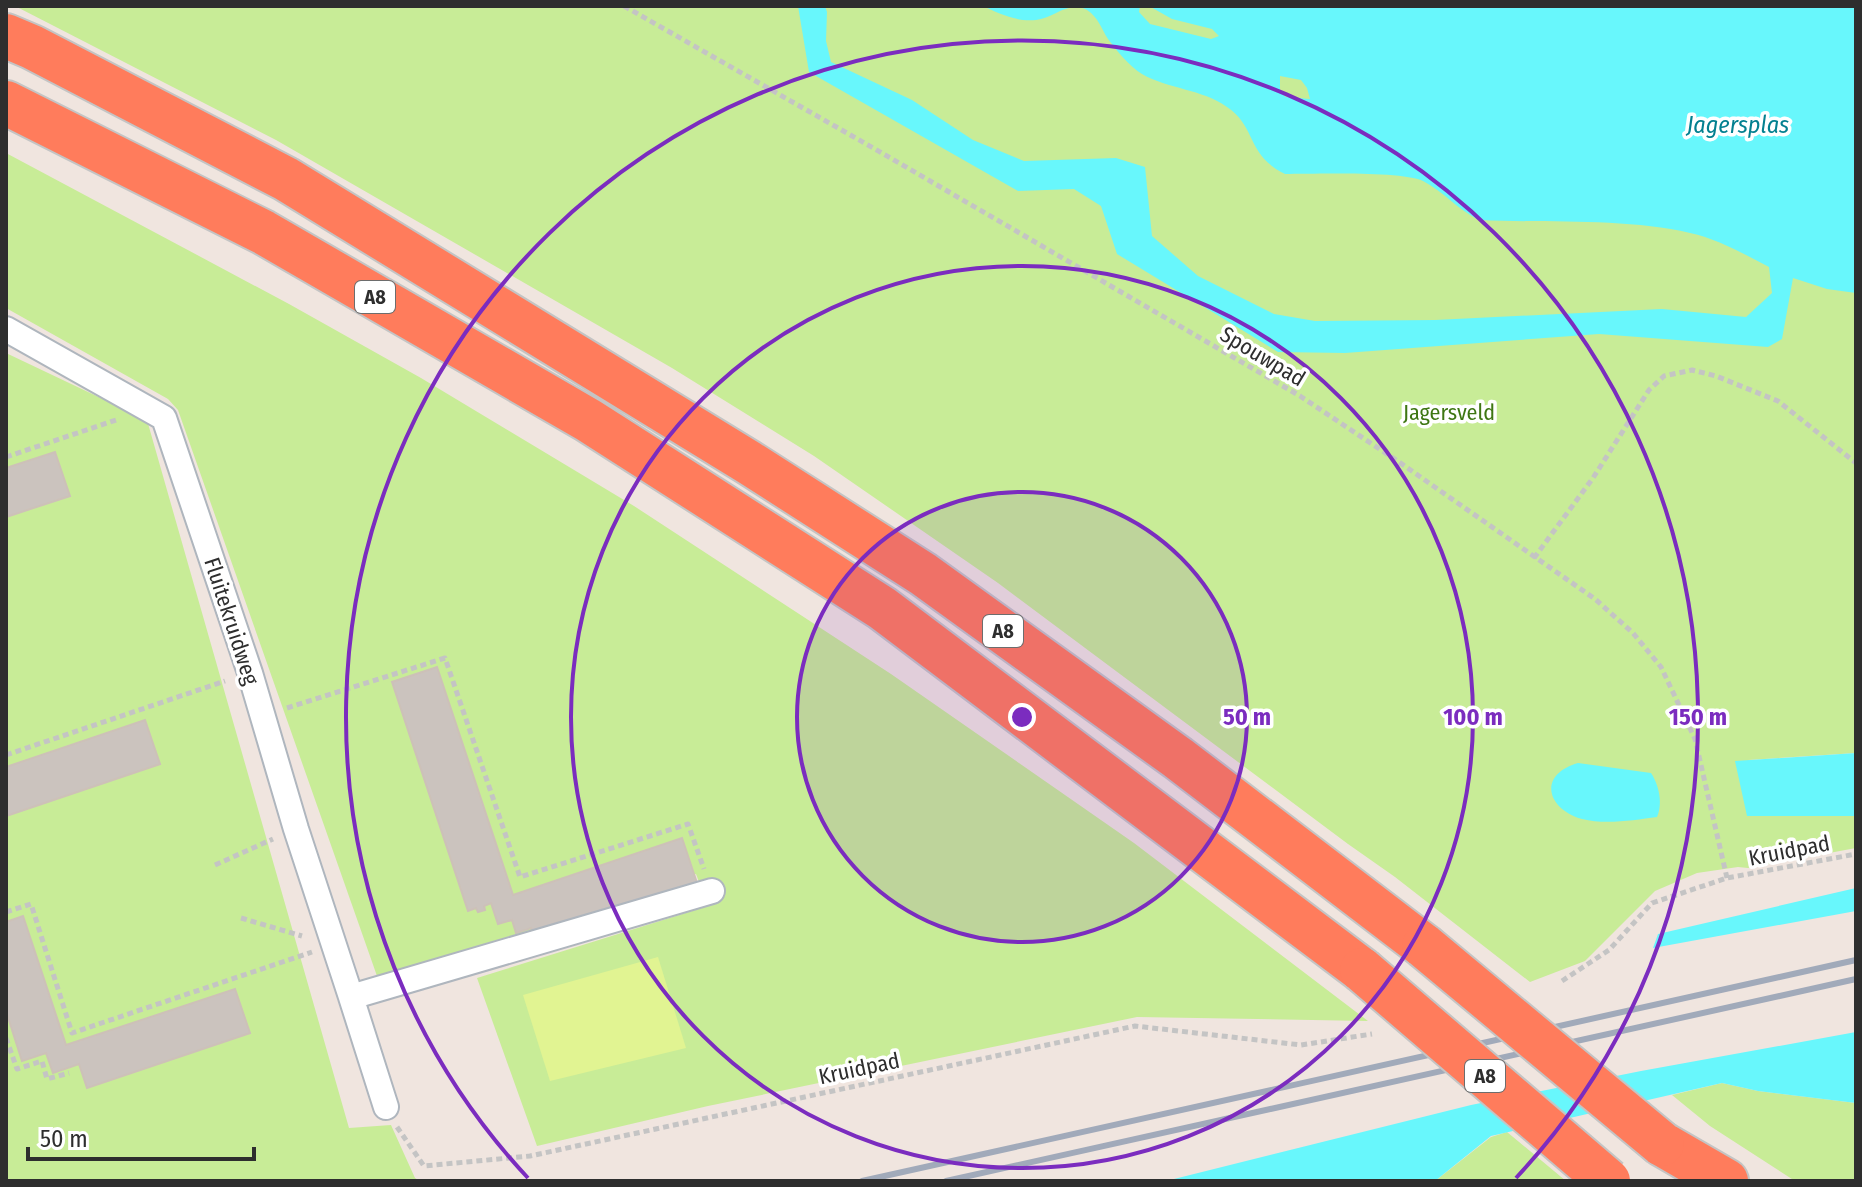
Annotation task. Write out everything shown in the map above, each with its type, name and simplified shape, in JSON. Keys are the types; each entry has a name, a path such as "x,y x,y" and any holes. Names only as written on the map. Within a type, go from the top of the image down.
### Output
{"highway":[{"name":"A8","path":"6,36 286,179 802,496 923,574 1178,758 1424,946 1707,1181"},
{"name":"A8","path":"6,103 276,240 588,420 882,608 1362,970 1608,1181"},
{"name":"A8","path":"1662,1144 1726,1181"}],"street":[{"name":"Fluitekruidweg","path":"6,329 164,418 250,673 296,829 386,1107"},
{"path":"351,997 712,891"}],"path":[{"name":"Spouwpad","path":"624,6 1300,396 1595,599 1633,633 1661,667 1695,739 1727,878"},
{"path":"1534,558 1593,478 1649,390 1664,376 1692,370 1716,376 1778,401 1856,463"},
{"path":"6,457 148,409"},
{"path":"263,716 445,658 520,877 688,824 712,891"},
{"path":"6,755 250,673"},
{"path":"215,865 296,829"},
{"name":"Kruidpad","path":"1562,981 1609,950 1652,903 1727,878 1856,854"},
{"path":"6,912 31,904 72,1033 334,945"},
{"path":"241,918 334,945"},
{"name":"Kruidpad","path":"386,1107 424,1166 530,1156 1135,1026 1301,1045 1372,1034"},
{"path":"6,1038 17,1069 42,1061 47,1079 69,1073"}],"green space":[{"name":"Jagersveld","path":"15,6 1856,6 1856,753 1748,760 1856,809 1856,848 1748,868 1697,873 1655,891 1585,961 1530,982 1395,877 998,583 814,456 672,368 276,140"},
{"path":"6,153 421,378 634,506 891,674 1134,843 1368,1021 1137,1017 708,1106 537,1146 477,978 708,906 696,874 531,930 377,976 178,410 168,399 6,308"},
{"path":"6,353 147,420 349,1128 391,1125 415,1178 420,1181 6,1181"},
{"path":"658,957 686,1048 550,1081 523,995"},
{"path":"1722,1083 1758,1091 1856,1103 1856,1181 1795,1181 1710,1126 1672,1095"},
{"path":"1507,1132 1566,1181 1435,1181 1491,1137"}],"water":[{"name":"Jagersplas","path":"798,6 825,6 826,41 831,62 912,100 973,140 1024,161 1116,158 1145,167 1152,236 1198,276 1274,314 1315,321 1435,320 1662,309 1746,317 1772,293 1769,267 1721,243 1690,233 1639,225 1479,220 1430,185 1412,178 1285,174 1257,150 1243,123 1227,107 1207,96 1152,79 1132,67 1087,10 1073,7 1042,19 1022,20 983,6 1140,6 1139,12 1150,24 1211,39 1219,36 1212,29 1172,19 1149,6 1856,6 1856,293 1827,289 1793,278 1782,339 1768,347 1599,334 1345,353 1278,352 1117,254 1101,206 1074,189 1018,191 809,72","holes":["1280,76 1301,80 1310,99 1286,97 1280,92"]},
{"path":"1856,753 1856,816 1747,816 1735,761"},
{"path":"1578,763 1651,773 1659,794 1657,817 1601,822 1582,819 1561,808 1552,792 1552,783 1565,768"},
{"path":"1856,888 1856,911 1653,948 1658,934"},
{"path":"1856,1032 1856,1103 1758,1091 1722,1083 1491,1136 1435,1181 1166,1181 1471,1105"}],"building":[{"path":"55,452 70,496 6,517 6,468"},
{"path":"437,667 513,895 682,838 697,883 534,938 531,928 516,933 512,920 498,924 491,903 484,906 485,910 478,912 476,908 468,911 392,682"},
{"path":"145,720 160,764 6,816 6,767"},
{"path":"23,916 66,1045 235,989 250,1033 87,1088 79,1064 53,1073 46,1053 22,1061 6,1011 6,922"}],"railway":[{"path":"862,1181 1856,960"},
{"path":"946,1181 1856,979"}]}
